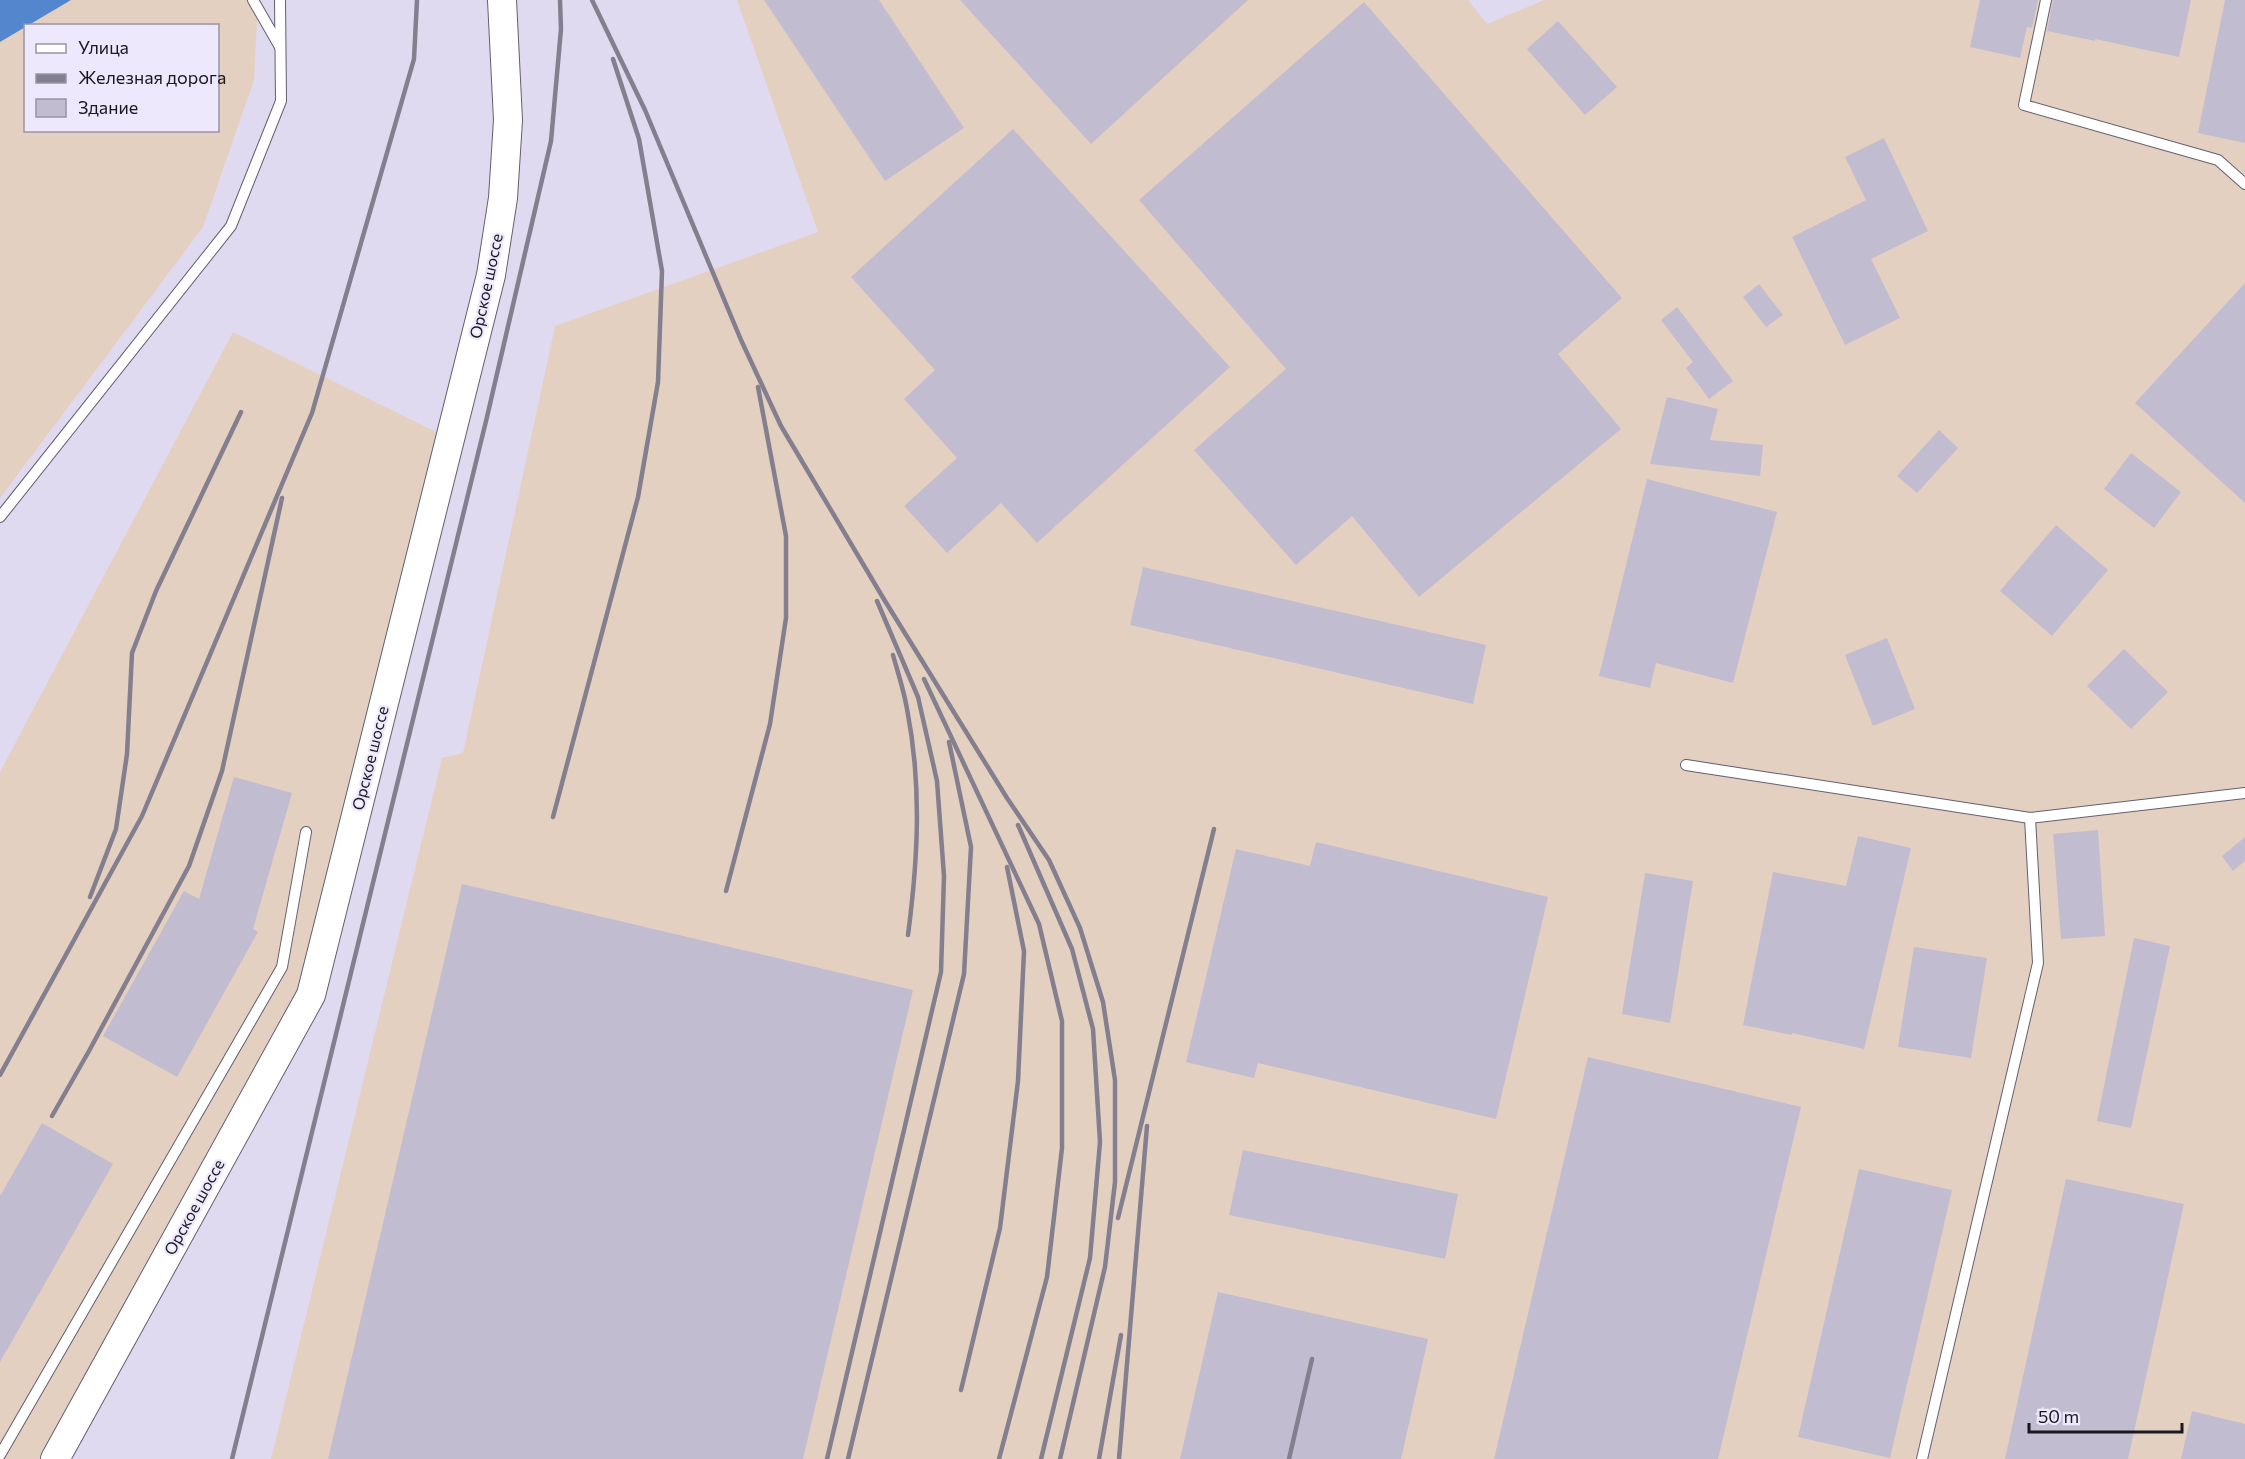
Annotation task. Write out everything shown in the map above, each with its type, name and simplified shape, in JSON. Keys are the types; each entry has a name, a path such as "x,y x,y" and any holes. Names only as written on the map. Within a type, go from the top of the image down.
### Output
{"street":[{"name":"Орское шоссе","path":"55,1459 311,995 491,275 503,198 508,120 502,0"}],"lane":[{"path":"253,0 281,50"},
{"path":"0,517 231,226 281,101 280,0"},
{"path":"2046,0 2024,105 2218,160 2245,184"},
{"path":"1686,765 2030,818 2245,793"},
{"path":"1922,1459 2038,963 2030,818"},
{"path":"0,1455 282,968 306,832"}],"shaded area":[{"path":"0,0 258,0 254,80 203,227 0,498"},
{"path":"737,0 1468,0 1487,24 1544,0 2245,0 2245,1459 271,1459 442,758 463,753 555,326 818,232"},
{"path":"233,332 442,435 310,977 42,1459 0,1459 0,772"}],"water":[{"path":"0,0 71,0 30,24 24,24 24,28 0,42"}],"building":[{"path":"764,0 879,0 964,128 885,181"},
{"path":"960,0 1248,0 1091,144"},
{"path":"1980,0 2038,0 2032,28 2027,27 2020,58 1970,47"},
{"path":"2053,0 2191,0 2179,57 2047,31"},
{"path":"2225,0 2245,0 2245,143 2198,133"},
{"path":"1364,2 1622,298 1558,354 1621,429 1419,597 1352,516 1296,565 1194,450 1286,369 1139,200"},
{"path":"1558,21 1617,87 1585,115 1527,49"},
{"path":"1013,129 1230,367 1037,543 1001,503 947,553 904,506 957,458 904,399 935,370 851,277"},
{"path":"1884,138 1928,231 1871,259 1900,318 1845,345 1792,237 1866,200 1845,157"},
{"path":"2245,283 2245,503 2135,403"},
{"path":"1759,284 1783,315 1766,327 1743,297"},
{"path":"1677,307 1733,381 1709,399 1686,368 1693,362 1661,320"},
{"path":"1667,397 1718,409 1710,440 1763,445 1760,476 1650,464"},
{"path":"1939,430 1958,448 1917,493 1897,476"},
{"path":"2131,453 2181,492 2154,528 2104,489"},
{"path":"1647,479 1777,512 1733,683 1656,663 1650,688 1599,676"},
{"path":"2056,525 2108,570 2052,636 2000,591"},
{"path":"1143,567 1486,645 1473,704 1130,625"},
{"path":"1887,638 1915,709 1873,726 1845,655"},
{"path":"2124,649 2168,692 2131,729 2087,686"},
{"path":"234,777 292,793 253,929 258,932 177,1077 103,1036 184,891 199,899"},
{"path":"2098,830 2105,936 2061,939 2053,834"},
{"path":"1858,836 1911,848 1864,1049 1743,1025 1773,872 1846,886"},
{"path":"2245,837 2245,861 2233,871 2222,856"},
{"path":"1316,842 1548,897 1496,1119 1258,1063 1254,1078 1186,1062 1236,849 1310,866"},
{"path":"1645,873 1693,881 1670,1023 1622,1014"},
{"path":"462,884 913,990 803,1459 328,1459"},
{"path":"2134,938 2170,946 2131,1128 2097,1121"},
{"path":"1914,947 1987,958 1971,1058 1898,1047"},
{"path":"1588,1057 1801,1107 1718,1459 1494,1459"},
{"path":"42,1123 113,1164 0,1362 0,1196"},
{"path":"1243,1150 1458,1194 1445,1259 1229,1215"},
{"path":"1859,1169 1952,1190 1890,1458 1798,1437"},
{"path":"2066,1179 2184,1204 2128,1459 2005,1459"},
{"path":"1218,1292 1428,1339 1401,1459 1180,1459"},
{"path":"2192,1411 2245,1424 2245,1459 2181,1459"}],"railway":[{"path":"0,1075 142,816 312,413 414,59 417,0"},
{"path":"232,1459 487,417 551,141 561,29 560,0"},
{"path":"592,0 645,110 741,340 781,426 885,601 1007,798 1049,860 1080,928 1103,1002 1115,1080 1115,1182 1105,1267 1060,1459"},
{"path":"553,817 638,497 658,382 662,271 639,139 613,59"},
{"path":"726,891 770,724 786,618 786,536 758,387"},
{"path":"90,897 116,829 127,754 132,653 156,591 241,412"},
{"path":"52,1116 189,866 222,771 282,498"},
{"path":"827,1459 941,972 944,876 937,781 918,697 877,601"},
{"path":"893,655 903,689 912,737 917,794 916,850 908,935"},
{"path":"924,679 1039,924 1062,1021 1062,1148 1047,1277 999,1459"},
{"path":"848,1459 964,974 971,847 949,742"},
{"path":"1018,825 1072,949 1093,1029 1100,1142 1090,1258 1041,1459"},
{"path":"1118,1218 1214,829"},
{"path":"961,1390 1000,1228 1018,1081 1024,951 1007,867"},
{"path":"1119,1459 1147,1126"},
{"path":"1099,1459 1121,1335"},
{"path":"1289,1459 1312,1359"}]}
